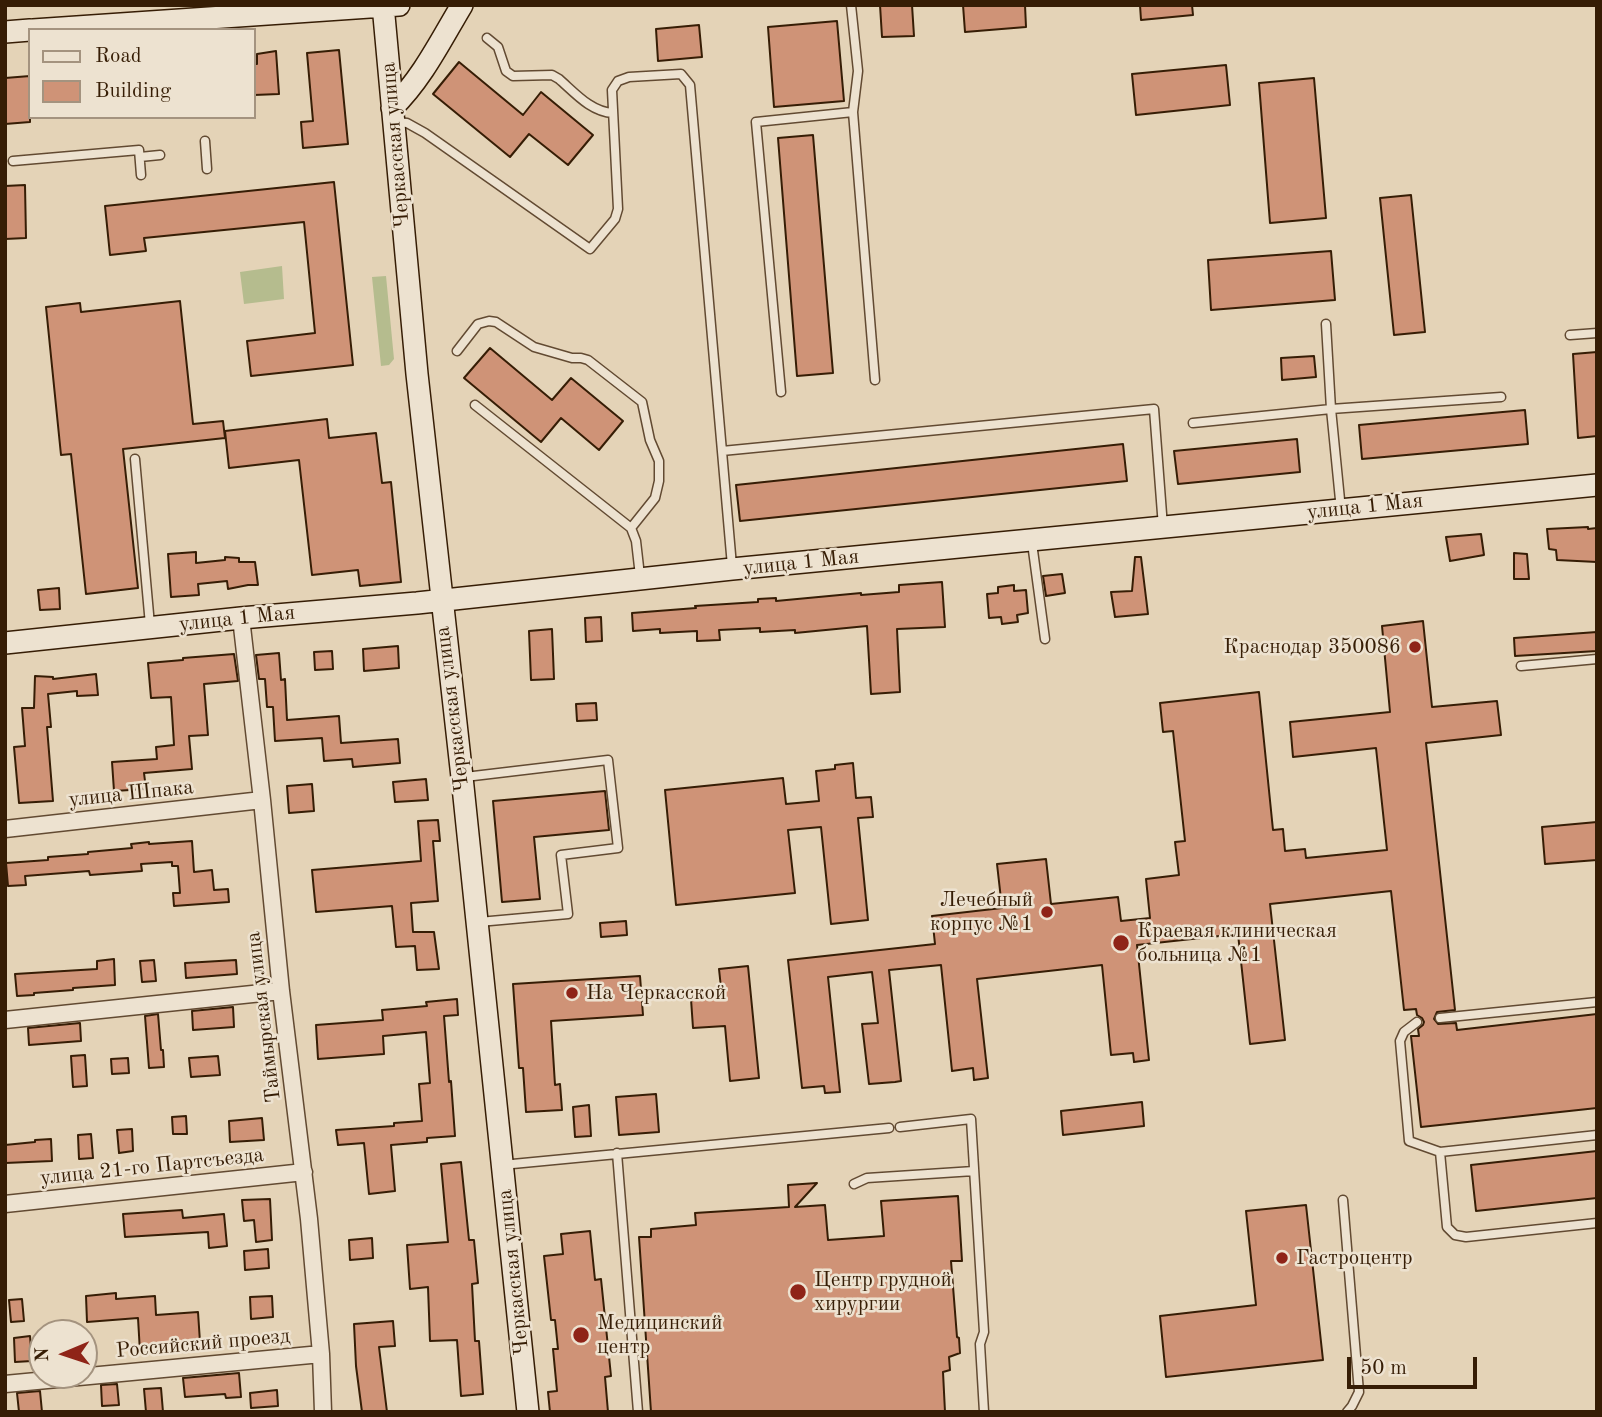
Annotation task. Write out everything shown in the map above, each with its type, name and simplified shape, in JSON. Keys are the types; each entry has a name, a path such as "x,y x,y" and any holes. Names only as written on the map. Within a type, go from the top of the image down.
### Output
{"street":[{"path":"60,28 399,5"},
{"path":"393,115 452,25 462,5"},
{"name":"Черкасская улица","path":"383,6 417,374 528,1412"},
{"path":"5,32 28,30"},
{"name":"улица 1 Мая","path":"5,643 1597,485"},
{"name":"Таймырская улица","path":"242,618 281,990 304,1172 321,1354 323,1412"},
{"name":"улица Шпака","path":"5,829 262,800"},
{"path":"5,1020 281,990"},
{"name":"улица 21-го Партсъезда","path":"5,1204 304,1172"},
{"name":"Российский проезд","path":"5,1384 321,1354"}],"lane":[{"path":"852,5 858,71 853,112 875,380"},
{"path":"487,38 498,47 506,71 513,76 552,75 593,108 603,113 613,113"},
{"path":"393,115 425,133 590,249 615,219 618,209 612,90 618,81 629,77 681,74 690,85 732,569"},
{"path":"781,392 756,122 853,112"},
{"path":"205,141 207,169"},
{"path":"13,161 139,150 141,175"},
{"path":"140,157 160,155"},
{"path":"457,351 478,324 496,322 534,347 588,360 642,402 650,440 659,461 659,481 655,498 631,528"},
{"path":"1326,324 1341,510"},
{"path":"1570,335 1597,333"},
{"path":"1193,423 1501,397"},
{"path":"475,405 631,528 636,541 641,579"},
{"path":"722,451 1154,409 1163,527"},
{"path":"135,459 150,628"},
{"path":"1032,540 1045,639"},
{"path":"1521,666 1597,659"},
{"path":"462,777 608,760 618,848 561,855 568,914 476,923"},
{"path":"1440,1018 1597,1002"},
{"path":"1418,1022 1404,1031 1400,1041 1409,1141 1440,1152 1597,1135"},
{"path":"900,1127 971,1119 984,1332 980,1344 984,1412"},
{"path":"502,1165 889,1128"},
{"path":"1440,1152 1447,1227 1455,1234 1466,1237 1597,1223"},
{"path":"617,1153 638,1412"},
{"path":"854,1184 867,1178 974,1171"},
{"path":"1343,1200 1359,1392 1348,1412"}],"green space":[{"path":"282,266 284,299 244,304 240,272"},
{"path":"386,276 394,359 389,365 381,366 372,277"}],"building":[{"path":"880,5 912,5 914,36 882,37"},
{"path":"963,5 1025,5 1026,27 965,32"},
{"path":"1140,5 1192,5 1193,15 1141,20"},
{"path":"837,21 844,101 774,107 768,27"},
{"path":"699,25 702,57 658,61 656,29"},
{"path":"339,50 348,144 303,148 301,122 313,121 307,53"},
{"path":"276,51 279,94 256,95 257,54"},
{"path":"459,62 523,115 541,92 593,135 568,165 529,134 510,157 433,94"},
{"path":"1226,65 1230,105 1136,115 1132,74"},
{"path":"28,76 30,122 5,124 5,78"},
{"path":"1314,78 1326,218 1270,223 1259,83"},
{"path":"813,135 833,373 797,376 778,138"},
{"path":"334,182 353,365 251,376 247,341 315,333 304,222 144,238 146,251 110,255 105,206"},
{"path":"25,185 26,238 5,239 5,186"},
{"path":"1411,195 1425,332 1394,335 1380,198"},
{"path":"1331,251 1335,300 1211,310 1208,260"},
{"path":"180,301 193,424 223,421 225,438 123,449 138,588 86,594 71,454 61,455 46,307 80,303 81,312"},
{"path":"490,348 552,400 571,378 623,421 599,450 561,418 541,442 464,378"},
{"path":"1597,352 1597,436 1578,438 1573,354"},
{"path":"1314,356 1316,377 1282,380 1281,358"},
{"path":"1525,410 1528,444 1362,459 1359,425"},
{"path":"327,419 329,438 376,433 382,483 391,482 401,582 360,586 358,570 312,575 299,460 229,468 225,431"},
{"path":"1297,439 1300,472 1178,484 1174,451"},
{"path":"1123,444 1127,481 740,521 736,485"},
{"path":"1597,528 1597,562 1557,560 1556,550 1549,549 1547,529"},
{"path":"1481,534 1484,555 1450,561 1446,537"},
{"path":"196,552 196,563 225,560 225,557 239,558 239,562 255,562 258,585 228,589 227,581 198,584 199,595 171,597 168,554"},
{"path":"1514,553 1527,554 1529,579 1514,579"},
{"path":"1135,557 1141,557 1148,614 1115,617 1111,592 1132,591"},
{"path":"1062,574 1065,593 1046,596 1043,576"},
{"path":"942,582 945,627 897,629 900,692 871,694 867,626 795,633 795,630 760,632 760,628 719,630 720,640 697,641 697,631 633,631 632,613 758,602 758,599 776,598 776,601 899,592 899,585"},
{"path":"1014,585 1014,591 1026,590 1028,613 1017,615 1018,622 1002,624 1001,617 989,618 987,594 998,593 998,587"},
{"path":"59,588 60,609 40,610 38,590"},
{"path":"601,617 602,641 586,642 585,618"},
{"name":"Лечебный корпус №1","path":"1423,621 1432,707 1497,701 1501,735 1426,743 1455,1010 1437,1012 1434,1019 1438,1024 1456,1023 1457,1030 1597,1014 1597,1108 1421,1127 1411,1036 1419,1036 1418,1029 1424,1022 1417,1015 1416,1009 1404,1010 1391,891 1270,904 1285,1040 1250,1044 1238,934 1137,945 1149,1060 1134,1062 1133,1053 1111,1055 1102,965 977,979 988,1078 974,1080 973,1068 952,1071 941,965 889,970 901,1081 895,1082 869,1084 862,1024 878,1023 872,972 828,977 840,1092 825,1093 824,1086 802,1088 788,960 935,944 932,916 1002,908 997,864 1046,859 1051,904 1118,897 1121,921 1150,918 1146,879 1179,875 1175,842 1185,841 1173,731 1163,732 1160,703 1259,692 1273,830 1283,829 1285,851 1305,849 1306,858 1387,850 1376,748 1293,757 1290,722 1390,712 1382,626"},
{"path":"552,629 554,679 531,680 529,631"},
{"path":"1597,632 1597,651 1515,656 1514,638"},
{"path":"398,646 399,668 364,671 363,649"},
{"path":"332,651 333,669 315,670 314,652"},
{"path":"279,653 281,680 285,679 287,720 339,716 341,743 398,739 400,763 353,767 352,759 324,761 322,738 275,741 273,707 267,707 265,679 259,679 256,655"},
{"path":"234,654 238,681 204,684 208,735 189,736 192,769 144,773 146,789 114,791 112,762 157,759 156,747 174,745 171,697 151,698 148,663"},
{"path":"96,674 98,695 77,696 77,691 48,694 51,727 47,727 53,801 19,803 14,747 25,746 22,708 34,708 35,676 53,679"},
{"path":"596,703 597,720 577,721 576,704"},
{"path":"853,763 856,798 871,797 873,817 858,818 868,920 831,924 821,827 788,830 795,893 676,905 665,790 783,778 786,804 819,801 816,771"},
{"path":"426,779 428,800 395,802 393,782"},
{"path":"312,784 314,811 289,813 287,786"},
{"path":"605,791 609,830 534,837 540,899 502,902 493,801"},
{"path":"438,820 440,841 433,841 438,901 411,903 413,932 434,932 439,969 417,970 415,946 396,947 392,906 316,912 312,870 421,861 418,821"},
{"path":"1597,822 1597,860 1545,864 1542,827"},
{"path":"192,841 194,872 212,870 214,890 228,889 229,902 174,906 173,893 180,893 178,866 172,866 172,862 141,864 142,871 90,875 89,871 25,876 26,885 8,886 6,863 132,848 131,844"},
{"path":"626,921 627,935 601,937 600,923"},
{"path":"114,959 115,985 17,996 15,974 97,969 97,961"},
{"path":"154,960 156,981 142,982 140,961"},
{"path":"236,960 237,974 186,978 185,963"},
{"path":"748,966 759,1078 730,1081 725,1026 693,1028 691,999 722,997 719,969"},
{"path":"640,976 643,1015 551,1021 555,1085 560,1084 562,1110 526,1112 523,1068 519,1068 513,984"},
{"path":"457,999 458,1015 444,1016 455,1136 391,1145 395,1191 369,1194 364,1143 338,1145 336,1130 422,1121 419,1084 430,1083 426,1032 383,1036 384,1054 318,1059 316,1025 383,1020 382,1010 427,1006 426,1002"},
{"path":"233,1007 234,1027 193,1030 192,1011"},
{"path":"158,1014 164,1067 149,1068 145,1016"},
{"path":"80,1023 81,1041 29,1045 28,1028"},
{"path":"85,1055 87,1086 73,1087 71,1056"},
{"path":"218,1056 220,1075 191,1077 189,1058"},
{"path":"128,1058 129,1073 112,1074 111,1059"},
{"path":"656,1094 659,1132 619,1135 616,1097"},
{"path":"1142,1102 1144,1126 1063,1135 1061,1111"},
{"path":"589,1105 591,1136 575,1137 573,1107"},
{"path":"186,1116 187,1134 173,1134 172,1117"},
{"path":"262,1118 264,1140 230,1142 229,1121"},
{"path":"132,1129 133,1151 119,1153 117,1130"},
{"path":"91,1134 93,1158 79,1159 78,1135"},
{"path":"51,1139 52,1161 5,1163 5,1145"},
{"path":"1597,1151 1597,1198 1476,1211 1471,1165"},
{"path":"461,1162 469,1240 474,1240 478,1283 472,1284 475,1341 479,1341 483,1394 461,1396 457,1340 430,1341 428,1287 410,1289 407,1245 448,1242 441,1164"},
{"name":"Центр грудной хирургии","path":"817,1183 795,1207 825,1205 828,1240 884,1236 881,1201 958,1196 962,1261 951,1261 960,1353 949,1357 950,1370 943,1372 945,1412 651,1412 639,1237 651,1237 651,1229 696,1225 695,1213 789,1207 788,1185"},
{"path":"270,1199 272,1240 256,1242 254,1220 244,1221 242,1200"},
{"name":"Гастроцентр","path":"1306,1205 1323,1360 1166,1377 1160,1316 1256,1305 1246,1211"},
{"path":"182,1210 183,1218 224,1214 227,1246 209,1248 208,1232 125,1237 123,1214"},
{"name":"Медицинский центр","path":"590,1231 595,1280 601,1279 611,1376 605,1377 608,1412 550,1412 548,1392 557,1391 553,1349 558,1349 555,1320 551,1320 544,1256 563,1254 561,1234"},
{"path":"372,1238 373,1258 350,1260 349,1240"},
{"path":"268,1249 269,1268 245,1270 244,1251"},
{"path":"116,1293 116,1299 155,1296 156,1315 198,1312 200,1342 154,1345 154,1351 140,1352 138,1318 98,1321 87,1319 86,1296"},
{"path":"272,1296 273,1317 251,1319 250,1297"},
{"path":"22,1299 24,1321 11,1322 9,1300"},
{"path":"393,1321 395,1346 379,1347 387,1412 362,1412 354,1324"},
{"path":"28,1336 28,1361 15,1362 14,1338"},
{"path":"239,1373 241,1397 226,1398 225,1394 185,1397 183,1378"},
{"path":"117,1384 119,1405 102,1406 101,1385"},
{"path":"161,1388 163,1412 146,1412 144,1389"},
{"path":"277,1390 278,1406 251,1408 250,1393"},
{"path":"40,1391 42,1412 19,1412 17,1393"}],"place":[{"name":"Краснодар 350086","path":"1415,647"},
{"name":"Лечебный корпус №1","path":"1047,912"},
{"name":"Краевая клиническая больница №1","path":"1121,943"},
{"name":"На Черкасской","path":"572,993"},
{"name":"Гастроцентр","path":"1282,1258"},
{"name":"Центр грудной хирургии","path":"798,1292"},
{"name":"Медицинский центр","path":"581,1335"}]}
